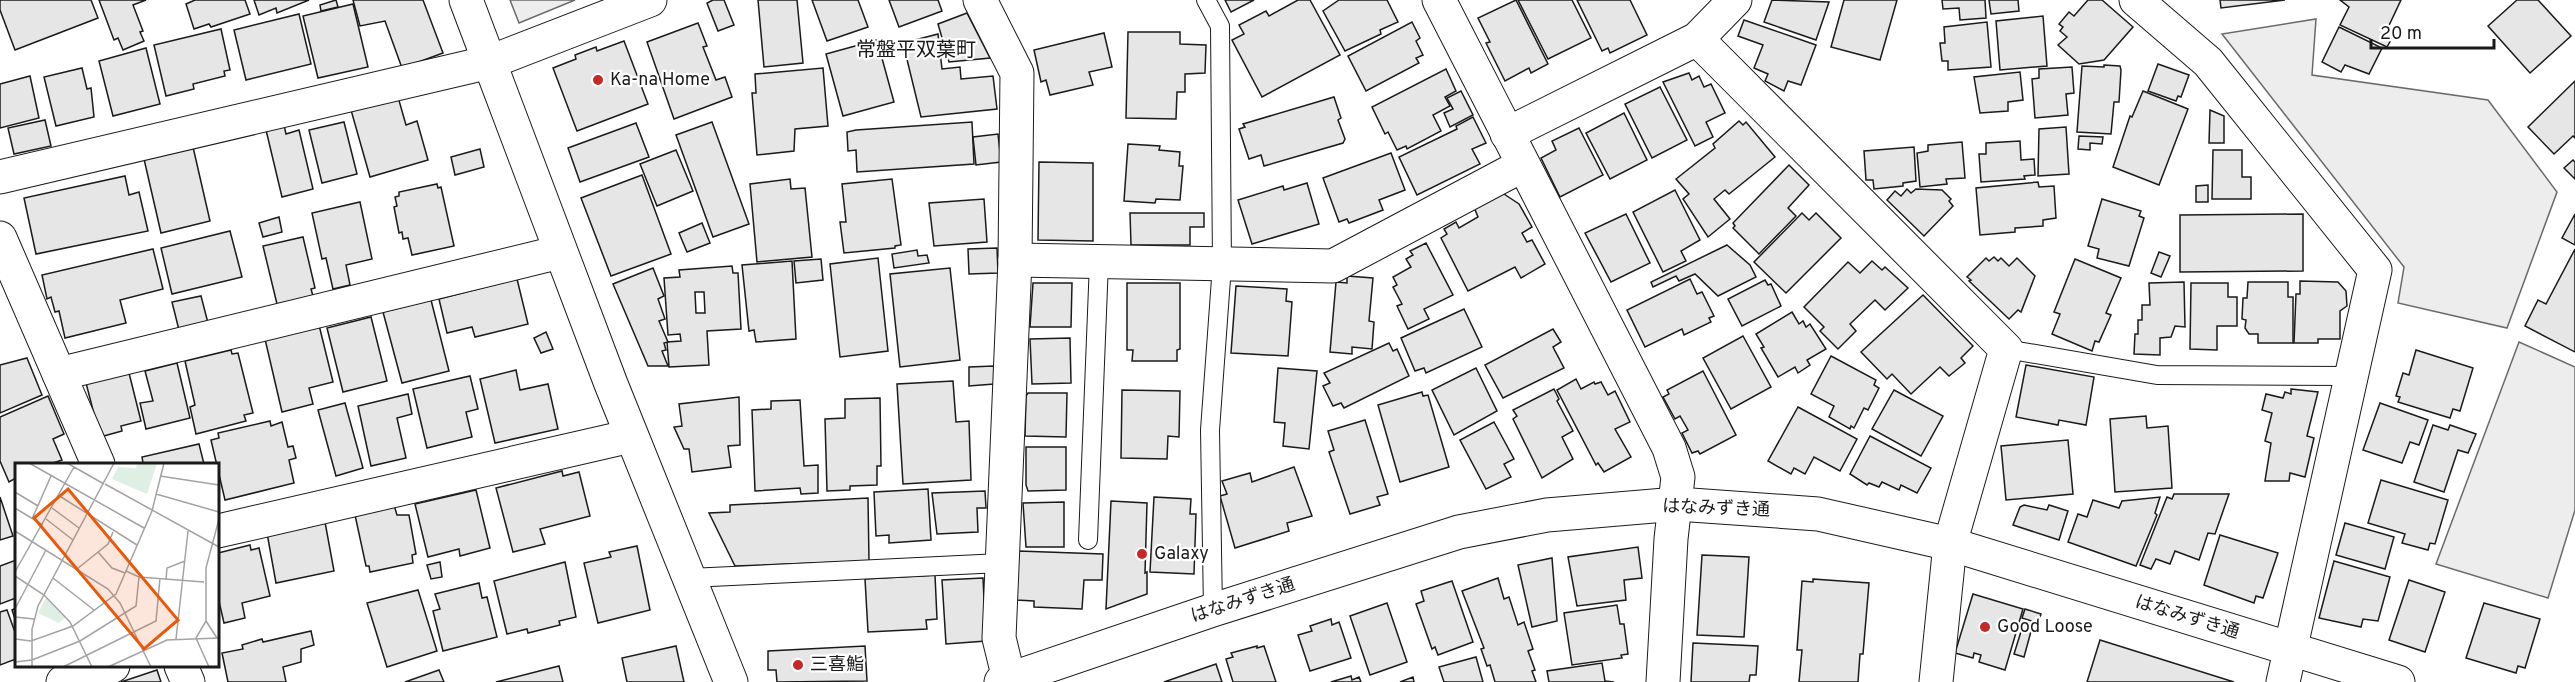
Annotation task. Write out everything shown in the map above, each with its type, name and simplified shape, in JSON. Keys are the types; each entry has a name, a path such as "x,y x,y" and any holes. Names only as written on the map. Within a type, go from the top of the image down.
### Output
{"street":[{"path":"466,0 631,435 731,682"},
{"path":"0,177 490,62 650,0"},
{"path":"980,0 1017,73 1015,260 999,638 1005,681"},
{"path":"1439,0 1669,447 1678,477 1677,504 1671,538 1663,682"},
{"path":"1507,134 1697,39 1735,0"},
{"path":"2136,0 2208,62 2375,270 2283,682"},
{"path":"1697,39 2006,349 1950,544 1936,682"},
{"path":"1015,260 1333,266 1523,165"},
{"path":"0,238 97,463"},
{"path":"59,374 560,252"},
{"path":"219,531 631,435"},
{"name":"はなみずき通","path":"1005,681 1213,610 1459,532 1547,515 1677,504 1818,514 1950,544 2397,682"},
{"path":"63,682 110,667"},
{"path":"181,667 188,682"}],"lane":[{"path":"1206,0 1220,26 1222,265 1210,430 1213,610"},
{"path":"1088,540 1099,262"},
{"path":"2006,349 2157,375 2352,376"},
{"path":"689,578 1001,563"}],"shaded area":[{"path":"510,0 575,0 519,23"},
{"path":"2316,19 2312,75 2488,100 2557,192 2507,328 2398,303 2404,267 2222,34"},
{"path":"2519,342 2575,367 2575,510 2548,598 2436,564"}],"building":[{"path":"0,0 91,0 98,18 15,50 0,10"},
{"path":"99,0 146,0 133,5 143,31 140,32 144,41 123,50 118,38 114,40"},
{"path":"195,0 245,0 250,14 211,27 209,24 194,29 186,4"},
{"path":"254,0 309,0 277,13 276,8 259,15"},
{"path":"336,0 338,7 321,11 320,5"},
{"path":"353,0 423,0 443,53 402,68 385,21 360,26"},
{"path":"713,0 724,0 734,25 718,31 707,3"},
{"path":"758,0 797,0 803,63 764,67"},
{"path":"812,0 858,0 868,27 827,41"},
{"path":"889,0 938,0 942,11 899,27"},
{"path":"1225,0 1254,0 1231,12"},
{"path":"1298,0 1310,0 1340,55 1262,97 1232,40 1244,34 1239,25 1266,11 1269,16"},
{"path":"1339,0 1387,0 1398,22 1380,30 1381,34 1345,51 1323,11"},
{"path":"1516,0 1548,64 1531,73 1529,68 1505,81 1486,43 1490,42 1478,18"},
{"path":"1518,0 1572,0 1591,38 1548,59"},
{"path":"1577,0 1630,0 1647,35 1610,53 1608,48 1602,51"},
{"path":"1772,0 1829,2 1816,40 1764,22"},
{"path":"1844,0 1897,0 1880,60 1831,47"},
{"path":"1942,0 1985,0 1986,18 1960,20 1959,8 1943,9"},
{"path":"1989,0 2018,0 2019,11 1991,14"},
{"path":"2088,0 2102,0 2133,27 2104,60 2079,64 2058,45 2067,37 2060,31 2063,27 2059,24 2069,12 2074,16"},
{"path":"2220,0 2285,0 2221,8"},
{"path":"2340,0 2401,0 2385,34 2392,38 2387,47 2340,25 2349,7"},
{"path":"2517,0 2538,0 2571,36 2530,73 2488,26"},
{"path":"353,4 368,67 318,78 303,16"},
{"path":"967,13 990,58 949,62 938,24"},
{"path":"299,14 311,64 246,80 234,30"},
{"path":"2043,16 2047,66 2000,70 1996,21"},
{"path":"1744,20 1816,45 1801,85 1788,81 1784,91 1765,81 1768,74 1754,68 1763,45 1738,36"},
{"path":"1412,22 1420,38 1416,41 1423,55 1416,58 1419,63 1366,91 1348,56"},
{"path":"1987,22 1991,67 1948,70 1948,61 1942,61 1940,43 1945,43 1944,27"},
{"path":"698,23 707,46 703,47 716,80 725,77 732,97 674,119 647,42"},
{"path":"2339,27 2382,48 2369,74 2345,65 2341,72 2322,62"},
{"path":"221,29 230,70 224,71 225,76 193,84 194,89 166,96 154,45"},
{"path":"1128,32 1180,32 1180,44 1206,45 1205,73 1185,74 1185,92 1177,92 1176,119 1126,118"},
{"path":"1104,33 1112,67 1089,72 1093,85 1050,95 1046,80 1041,82 1034,50"},
{"path":"938,34 942,69 960,67 961,79 993,76 997,109 921,117 903,43"},
{"path":"877,40 894,102 843,116 826,54"},
{"path":"624,41 648,104 577,131 553,68 576,59 575,55 596,47 597,51"},
{"path":"146,48 160,104 113,116 99,61"},
{"path":"2158,64 2189,75 2181,97 2178,96 2176,101 2148,91"},
{"path":"2104,65 2120,66 2121,70 2119,102 2114,102 2111,134 2077,132 2082,66 2104,67"},
{"path":"2072,67 2074,93 2066,94 2068,115 2035,118 2032,79 2039,78 2039,69"},
{"path":"82,68 87,89 91,88 94,117 56,126 44,77"},
{"path":"823,68 828,126 795,129 794,151 757,155 752,93 756,93 755,74"},
{"path":"1446,69 1456,91 1445,97 1450,106 1433,115 1441,131 1407,149 1406,146 1397,150 1388,132 1385,134 1372,107"},
{"path":"2020,72 2023,100 2008,102 2008,111 1980,113 1974,77"},
{"path":"1689,73 1692,80 1699,76 1704,87 1711,84 1725,113 1706,122 1713,137 1695,146 1663,82"},
{"path":"30,76 39,118 0,128 0,84"},
{"path":"2575,81 2575,138 2573,136 2554,154 2528,127"},
{"path":"1660,87 1687,140 1652,158 1625,104"},
{"path":"1461,91 1473,115 1450,127 1444,113 1453,109 1447,98"},
{"path":"2143,91 2188,109 2159,185 2113,167 2130,116 2132,117"},
{"path":"398,97 406,125 417,121 428,160 370,177 351,110"},
{"path":"1334,97 1341,118 1338,120 1345,139 1343,143 1264,166 1261,155 1249,159 1239,129 1245,127 1243,124"},
{"path":"2210,110 2224,116 2224,143 2209,143"},
{"path":"1624,113 1647,160 1610,179 1586,133"},
{"path":"1473,117 1486,143 1472,149 1480,164 1417,195 1399,157 1457,129 1456,126"},
{"path":"45,120 51,146 14,154 8,128"},
{"path":"1739,121 1743,125 1746,122 1775,157 1729,194 1725,190 1714,199 1730,219 1708,237 1683,199 1689,194 1676,179 1715,148 1713,144"},
{"path":"344,122 357,174 322,183 309,130"},
{"path":"712,122 749,224 713,237 676,135"},
{"path":"972,122 974,164 857,172 856,150 848,151 847,132"},
{"path":"636,123 649,157 580,182 568,148"},
{"path":"284,125 286,134 299,130 313,189 282,197 266,130"},
{"path":"2066,127 2069,174 2038,176 2039,129"},
{"path":"1579,128 1603,175 1560,197 1541,158 1556,150 1552,141"},
{"path":"998,134 1001,162 976,165 973,137"},
{"path":"2079,136 2103,137 2102,144 2090,143 2090,150 2078,149"},
{"path":"2020,141 2021,160 2034,159 2035,175 2024,176 2025,179 1981,182 1979,154 1986,154 1986,143"},
{"path":"1962,142 1965,178 1946,179 1947,184 1920,187 1917,153 1928,151 1928,145"},
{"path":"1128,144 1160,146 1159,150 1180,152 1179,166 1183,166 1180,200 1156,199 1155,203 1124,201"},
{"path":"193,147 210,221 161,233 144,159"},
{"path":"1914,147 1916,181 1903,183 1903,186 1874,189 1873,180 1866,180 1864,151"},
{"path":"480,149 484,167 455,175 451,157"},
{"path":"676,150 693,191 657,206 640,164"},
{"path":"2213,150 2242,150 2242,177 2251,177 2251,199 2212,199"},
{"path":"1391,153 1405,190 1379,200 1383,210 1349,223 1347,219 1339,222 1323,178"},
{"path":"2573,160 2575,162 2575,179 2564,168"},
{"path":"1039,162 1093,163 1093,241 1038,240"},
{"path":"1789,165 1809,185 1788,208 1796,216 1759,254 1733,228 1735,226 1733,223"},
{"path":"642,175 671,254 611,276 581,198"},
{"path":"125,176 129,195 139,192 148,231 36,254 24,198"},
{"path":"790,179 791,189 805,188 812,257 757,262 750,184"},
{"path":"892,179 901,245 895,248 844,253 840,222 846,222 842,184"},
{"path":"2038,182 2039,187 2054,186 2056,218 2043,220 2043,226 2015,228 2015,232 1980,235 1976,188"},
{"path":"1307,183 1319,224 1252,244 1238,200 1283,186 1284,190"},
{"path":"437,184 438,188 441,187 454,246 412,255 408,238 403,239 402,232 399,233 394,207 397,206 395,197 399,196 399,192"},
{"path":"2208,185 2208,202 2196,202 2196,186"},
{"path":"1907,189 1911,193 1916,189 1942,190 1951,199 1949,201 1953,206 1924,236 1887,200 1895,191 1901,196"},
{"path":"1675,190 1700,240 1681,251 1686,261 1663,272 1633,212"},
{"path":"1501,192 1519,204 1532,227 1522,233 1527,242 1532,240 1545,264 1521,278 1515,267 1468,291 1441,238 1447,234 1444,229 1456,222 1459,228 1478,217 1474,207"},
{"path":"984,199 987,242 934,246 929,203"},
{"path":"2102,199 2141,211 2139,216 2144,218 2129,266 2097,258 2099,249 2088,246"},
{"path":"360,202 372,259 346,265 350,285 333,289 326,258 322,259 312,213"},
{"path":"1130,213 1204,213 1204,227 1190,227 1190,245 1131,245"},
{"path":"1802,213 1809,220 1816,213 1841,238 1786,293 1754,262"},
{"path":"1626,214 1650,263 1611,282 1585,233"},
{"path":"2303,214 2303,271 2180,272 2180,215"},
{"path":"2575,214 2575,245 2562,238"},
{"path":"279,217 282,232 263,237 259,223"},
{"path":"702,223 710,243 687,252 679,233"},
{"path":"230,231 242,277 172,294 161,248"},
{"path":"303,237 315,288 311,289 313,296 277,304 263,246"},
{"path":"1426,243 1453,295 1424,309 1429,319 1408,329 1397,306 1402,304 1393,287 1397,285 1393,277 1411,267 1406,259 1413,255 1410,251"},
{"path":"1727,245 1750,265 1756,277 1718,296 1695,274 1679,281 1676,276 1653,287 1651,282"},
{"path":"997,248 998,273 969,274 968,249"},
{"path":"153,249 163,289 120,300 126,323 65,338 59,311 55,312 51,297 47,299 42,275"},
{"path":"2575,249 2575,352 2525,326 2538,300 2546,304"},
{"path":"917,250 918,256 927,255 929,263 894,268 892,254"},
{"path":"2159,252 2170,256 2161,277 2151,273"},
{"path":"1994,257 1998,261 2001,258 2009,266 2017,258 2035,276 2021,312 2018,310 2009,319 1967,277 1986,258 1989,261"},
{"path":"878,258 888,351 840,357 830,264"},
{"path":"821,259 823,280 796,283 794,261"},
{"path":"2075,259 2121,278 2106,313 2111,315 2099,342 2095,341 2092,351 2052,334 2060,314 2054,312"},
{"path":"792,261 796,339 756,342 754,330 749,331 742,265"},
{"path":"1872,261 1882,270 1885,267 1908,288 1885,310 1875,300 1850,324 1856,331 1838,349 1820,331 1824,327 1804,307 1848,262 1860,273"},
{"path":"732,266 733,273 738,273 741,329 707,331 709,365 669,367 667,342 681,341 680,334 668,335 664,278 680,277 679,270","holes":["695,292 704,292 705,313 696,313"]},
{"path":"653,268 664,296 658,299 665,319 659,321 668,342 664,343 666,350 662,351 668,366 648,366 613,284"},
{"path":"950,268 960,360 900,367 890,274"},
{"path":"1347,276 1373,278 1369,321 1374,322 1372,349 1352,347 1352,354 1330,352 1336,282 1347,283"},
{"path":"517,279 528,324 475,337 472,327 447,333 439,299"},
{"path":"1690,279 1697,294 1702,292 1714,316 1709,318 1711,322 1684,335 1682,329 1645,347 1627,310"},
{"path":"1765,280 1768,285 1771,284 1781,306 1742,326 1728,299"},
{"path":"2300,281 2338,282 2346,291 2347,306 2340,311 2340,339 2318,339 2318,343 2294,343 2296,294 2300,294"},
{"path":"2184,282 2185,327 2175,326 2171,337 2160,338 2160,355 2134,354 2138,320 2142,320 2142,305 2150,305 2149,283"},
{"path":"2248,282 2288,282 2288,297 2293,297 2293,343 2258,343 2258,334 2249,334 2245,328 2246,320 2242,319 2243,298 2247,298"},
{"path":"1033,283 1072,283 1071,327 1030,327"},
{"path":"1127,283 1180,283 1180,349 1177,350 1177,361 1132,361 1133,350 1127,350"},
{"path":"2191,283 2228,283 2228,297 2237,297 2237,326 2217,326 2217,350 2190,349"},
{"path":"1236,286 1287,289 1286,301 1292,302 1288,356 1231,353"},
{"path":"1923,295 1973,346 1961,358 1965,363 1949,376 1940,367 1911,394 1892,374 1887,379 1861,352"},
{"path":"201,296 208,323 179,330 172,302"},
{"path":"431,300 449,371 402,383 383,312"},
{"path":"1464,309 1482,347 1426,373 1424,368 1415,371 1401,338"},
{"path":"1792,312 1799,324 1803,321 1806,327 1810,324 1826,349 1807,360 1810,365 1798,373 1795,367 1778,377 1761,348 1764,347 1756,334"},
{"path":"371,317 387,381 343,392 327,328"},
{"path":"319,325 333,382 309,388 313,404 282,412 265,339"},
{"path":"1553,329 1561,342 1553,347 1564,368 1503,398 1485,365"},
{"path":"546,332 553,349 541,353 534,338"},
{"path":"1743,336 1771,387 1731,409 1703,358"},
{"path":"1070,338 1071,383 1032,384 1030,339"},
{"path":"1389,343 1393,351 1397,349 1409,376 1344,408 1341,403 1333,406 1323,386 1330,383 1324,373"},
{"path":"231,350 232,354 238,353 253,413 244,415 246,421 196,434 190,407 195,405 185,361"},
{"path":"2416,350 2473,368 2460,411 2453,409 2450,418 2398,402 2400,397 2396,396 2403,373 2409,375"},
{"path":"1831,356 1876,380 1874,385 1879,388 1868,410 1864,408 1854,428 1851,426 1850,429 1829,417 1834,406 1811,394"},
{"path":"27,358 42,395 0,413 0,365"},
{"path":"177,363 190,418 146,429 140,403 153,401 145,371"},
{"path":"2026,365 2094,377 2086,425 2059,420 2058,425 2016,417"},
{"path":"994,366 994,384 969,386 969,367"},
{"path":"1278,368 1317,371 1309,449 1283,446 1285,423 1274,422"},
{"path":"1476,368 1497,411 1454,435 1432,390"},
{"path":"516,370 520,390 548,384 558,429 495,443 480,379"},
{"path":"1703,371 1736,435 1700,454 1698,451 1692,453 1682,433 1688,430 1680,416 1675,419 1663,397 1669,394 1667,390"},
{"path":"129,373 141,421 121,426 122,431 100,437 86,383"},
{"path":"470,376 478,409 466,412 472,437 427,448 413,389"},
{"path":"1576,379 1581,389 1594,382 1595,384 1601,382 1608,395 1615,391 1630,422 1615,429 1631,457 1604,472 1598,463 1596,465 1557,390"},
{"path":"953,381 956,422 969,421 971,480 903,484 897,384"},
{"path":"1554,389 1559,399 1557,401 1573,431 1562,437 1573,459 1542,478 1513,419 1517,416 1513,410"},
{"path":"2291,389 2318,392 2307,436 2314,438 2305,477 2290,473 2289,481 2265,481 2271,443 2265,441 2272,413 2262,410 2266,394 2283,398 2285,392 2291,394"},
{"path":"1122,390 1180,391 1179,437 1168,436 1167,459 1121,458"},
{"path":"1894,390 1943,416 1921,456 1872,429"},
{"path":"1422,392 1423,396 1428,395 1449,467 1400,482 1378,405"},
{"path":"1028,393 1067,393 1066,437 1025,436"},
{"path":"408,394 412,414 397,418 406,458 371,466 358,406"},
{"path":"48,396 64,434 53,439 62,460 53,463 15,463 15,479 9,482 0,461 0,417"},
{"path":"739,397 740,445 728,446 731,467 692,472 689,449 684,449 674,427 682,426 679,404"},
{"path":"880,398 881,466 877,466 877,485 850,486 850,490 827,491 825,419 845,418 845,399"},
{"path":"800,400 804,466 818,465 818,493 801,494 800,488 755,491 752,410 771,409 771,401"},
{"path":"345,403 363,468 336,476 318,410"},
{"path":"2380,403 2428,420 2419,445 2410,442 2402,463 2363,450"},
{"path":"1798,407 1857,439 1840,471 1814,457 1805,474 1794,468 1791,474 1768,461"},
{"path":"2146,416 2147,428 2168,426 2172,488 2115,492 2110,419"},
{"path":"1365,420 1388,494 1377,497 1380,505 1350,514 1329,452 1334,450 1328,431"},
{"path":"270,421 271,426 282,422 288,447 293,446 296,458 289,460 294,483 225,500 219,474 219,463 216,463 211,440 219,438 218,433"},
{"path":"1494,422 1514,459 1504,464 1511,477 1486,489 1460,440"},
{"path":"2433,425 2448,430 2450,425 2476,434 2468,453 2458,450 2444,492 2414,482"},
{"path":"1870,436 1931,468 1917,493 1901,485 1899,490 1882,482 1879,487 1869,483 1867,485 1850,474"},
{"path":"2068,440 2073,494 2006,500 2001,446"},
{"path":"199,444 204,463 143,463 142,457"},
{"path":"1026,447 1066,447 1066,490 1028,491"},
{"path":"1294,467 1312,516 1287,523 1289,531 1235,548 1220,496 1227,494 1222,481 1250,473 1252,482"},
{"path":"562,471 563,476 579,472 590,516 540,529 545,544 513,552 496,488"},
{"path":"2381,480 2448,500 2435,544 2430,543 2428,550 2402,543 2405,534 2368,523"},
{"path":"928,489 931,540 889,543 889,535 876,536 874,492"},
{"path":"476,490 490,548 460,556 459,549 428,557 415,504"},
{"path":"985,491 986,508 977,508 978,532 937,534 932,493"},
{"path":"2174,494 2229,494 2215,534 2208,533 2199,560 2175,551 2170,564 2156,559 2151,569 2140,565 2167,497 2172,499"},
{"path":"0,497 13,536 0,540"},
{"path":"1154,497 1191,499 1190,514 1196,514 1194,574 1150,572"},
{"path":"2160,497 2155,513 2157,515 2136,566 2068,542 2078,514 2087,517 2093,500 2119,508 2122,501"},
{"path":"868,498 869,561 735,566 709,513 730,512 730,505"},
{"path":"1111,501 1147,503 1145,573 1147,572 1147,594 1106,609"},
{"path":"1064,502 1064,547 1026,547 1023,503"},
{"path":"394,505 397,515 409,515 416,554 412,555 413,563 370,572 369,566 366,566 355,515"},
{"path":"2024,505 2047,510 2049,505 2068,511 2059,540 2013,525 2020,507"},
{"path":"325,522 334,571 276,583 267,533"},
{"path":"2345,523 2394,537 2385,569 2336,555"},
{"path":"2220,535 2278,553 2263,598 2256,596 2254,603 2204,585"},
{"path":"250,545 251,550 259,548 270,596 242,603 245,618 224,623 219,601 219,553"},
{"path":"637,546 650,610 598,623 584,563 611,557 609,552"},
{"path":"1638,547 1642,578 1624,580 1626,600 1577,606 1568,557"},
{"path":"1018,551 1103,554 1102,580 1084,580 1082,609 1034,607 1034,601 1016,600"},
{"path":"1702,555 1749,557 1744,637 1697,635"},
{"path":"1552,558 1557,621 1532,627 1518,565"},
{"path":"15,560 15,598 0,604 0,566"},
{"path":"2334,561 2390,577 2378,621 2363,619 2361,627 2319,618"},
{"path":"440,562 442,577 431,579 427,565"},
{"path":"565,562 576,617 559,621 560,625 528,633 527,629 507,634 494,581"},
{"path":"935,575 937,619 926,620 927,629 868,632 865,579"},
{"path":"983,578 986,641 946,644 942,580"},
{"path":"1498,578 1504,599 1509,597 1518,625 1524,622 1533,649 1528,651 1535,670 1532,671 1536,682 1495,682 1490,665 1487,666 1481,649 1484,648 1462,591"},
{"path":"1813,579 1869,583 1863,654 1860,654 1858,682 1799,682 1802,650 1797,650 1802,581 1813,582"},
{"path":"2409,580 2445,592 2425,652 2389,640"},
{"path":"1452,581 1473,642 1438,655 1435,647 1432,649 1416,604 1424,601 1421,591"},
{"path":"479,583 482,598 487,597 497,637 443,651 433,611 440,609 435,594"},
{"path":"418,590 437,651 387,667 367,603"},
{"path":"1973,594 2023,609 2005,670 1979,662 1981,655 1974,653 1973,658 1955,653"},
{"path":"1387,603 1407,662 1370,675 1350,616"},
{"path":"2484,603 2540,619 2525,668 2518,666 2516,673 2466,658"},
{"path":"1617,605 1620,624 1624,624 1628,654 1621,655 1622,658 1572,665 1564,613"},
{"path":"2025,609 2041,614 2038,623 2022,618"},
{"path":"7,610 15,632 15,659 0,665 0,612"},
{"path":"1331,619 1332,625 1339,622 1351,658 1310,671 1298,635 1312,631 1310,626"},
{"path":"2024,622 2033,624 2024,657 2014,654"},
{"path":"311,631 314,645 301,649 301,662 283,667 286,682 228,682 222,653 243,649 242,645 262,639 263,642"},
{"path":"2100,640 2234,682 2087,682"},
{"path":"1693,643 1758,646 1756,675 1750,675 1749,682 1691,682"},
{"path":"676,646 684,682 627,682 622,658"},
{"path":"865,646 867,681 777,682 776,670 768,670 768,651"},
{"path":"1257,646 1257,648 1264,646 1276,682 1233,682 1226,659 1233,657 1231,653"},
{"path":"1476,657 1483,682 1444,682 1439,667"},
{"path":"1602,663 1605,681 1614,682 1549,682 1547,671"},
{"path":"1216,664 1222,682 1164,682"},
{"path":"559,666 563,682 496,682"},
{"path":"157,670 161,682 121,682"},
{"path":"439,670 444,682 405,682"},
{"path":"1351,676 1352,680 1359,677 1361,682 1331,682"},
{"path":"1413,677 1414,682 1400,682"}],"place":[{"name":"Ka-na Home","path":"598,80"},
{"name":"Galaxy","path":"1142,554"},
{"name":"Good Loose","path":"1985,627"},
{"name":"三喜鮨","path":"798,665"}],"district":[{"name":"常盤平双葉町","path":"916,51"}]}
